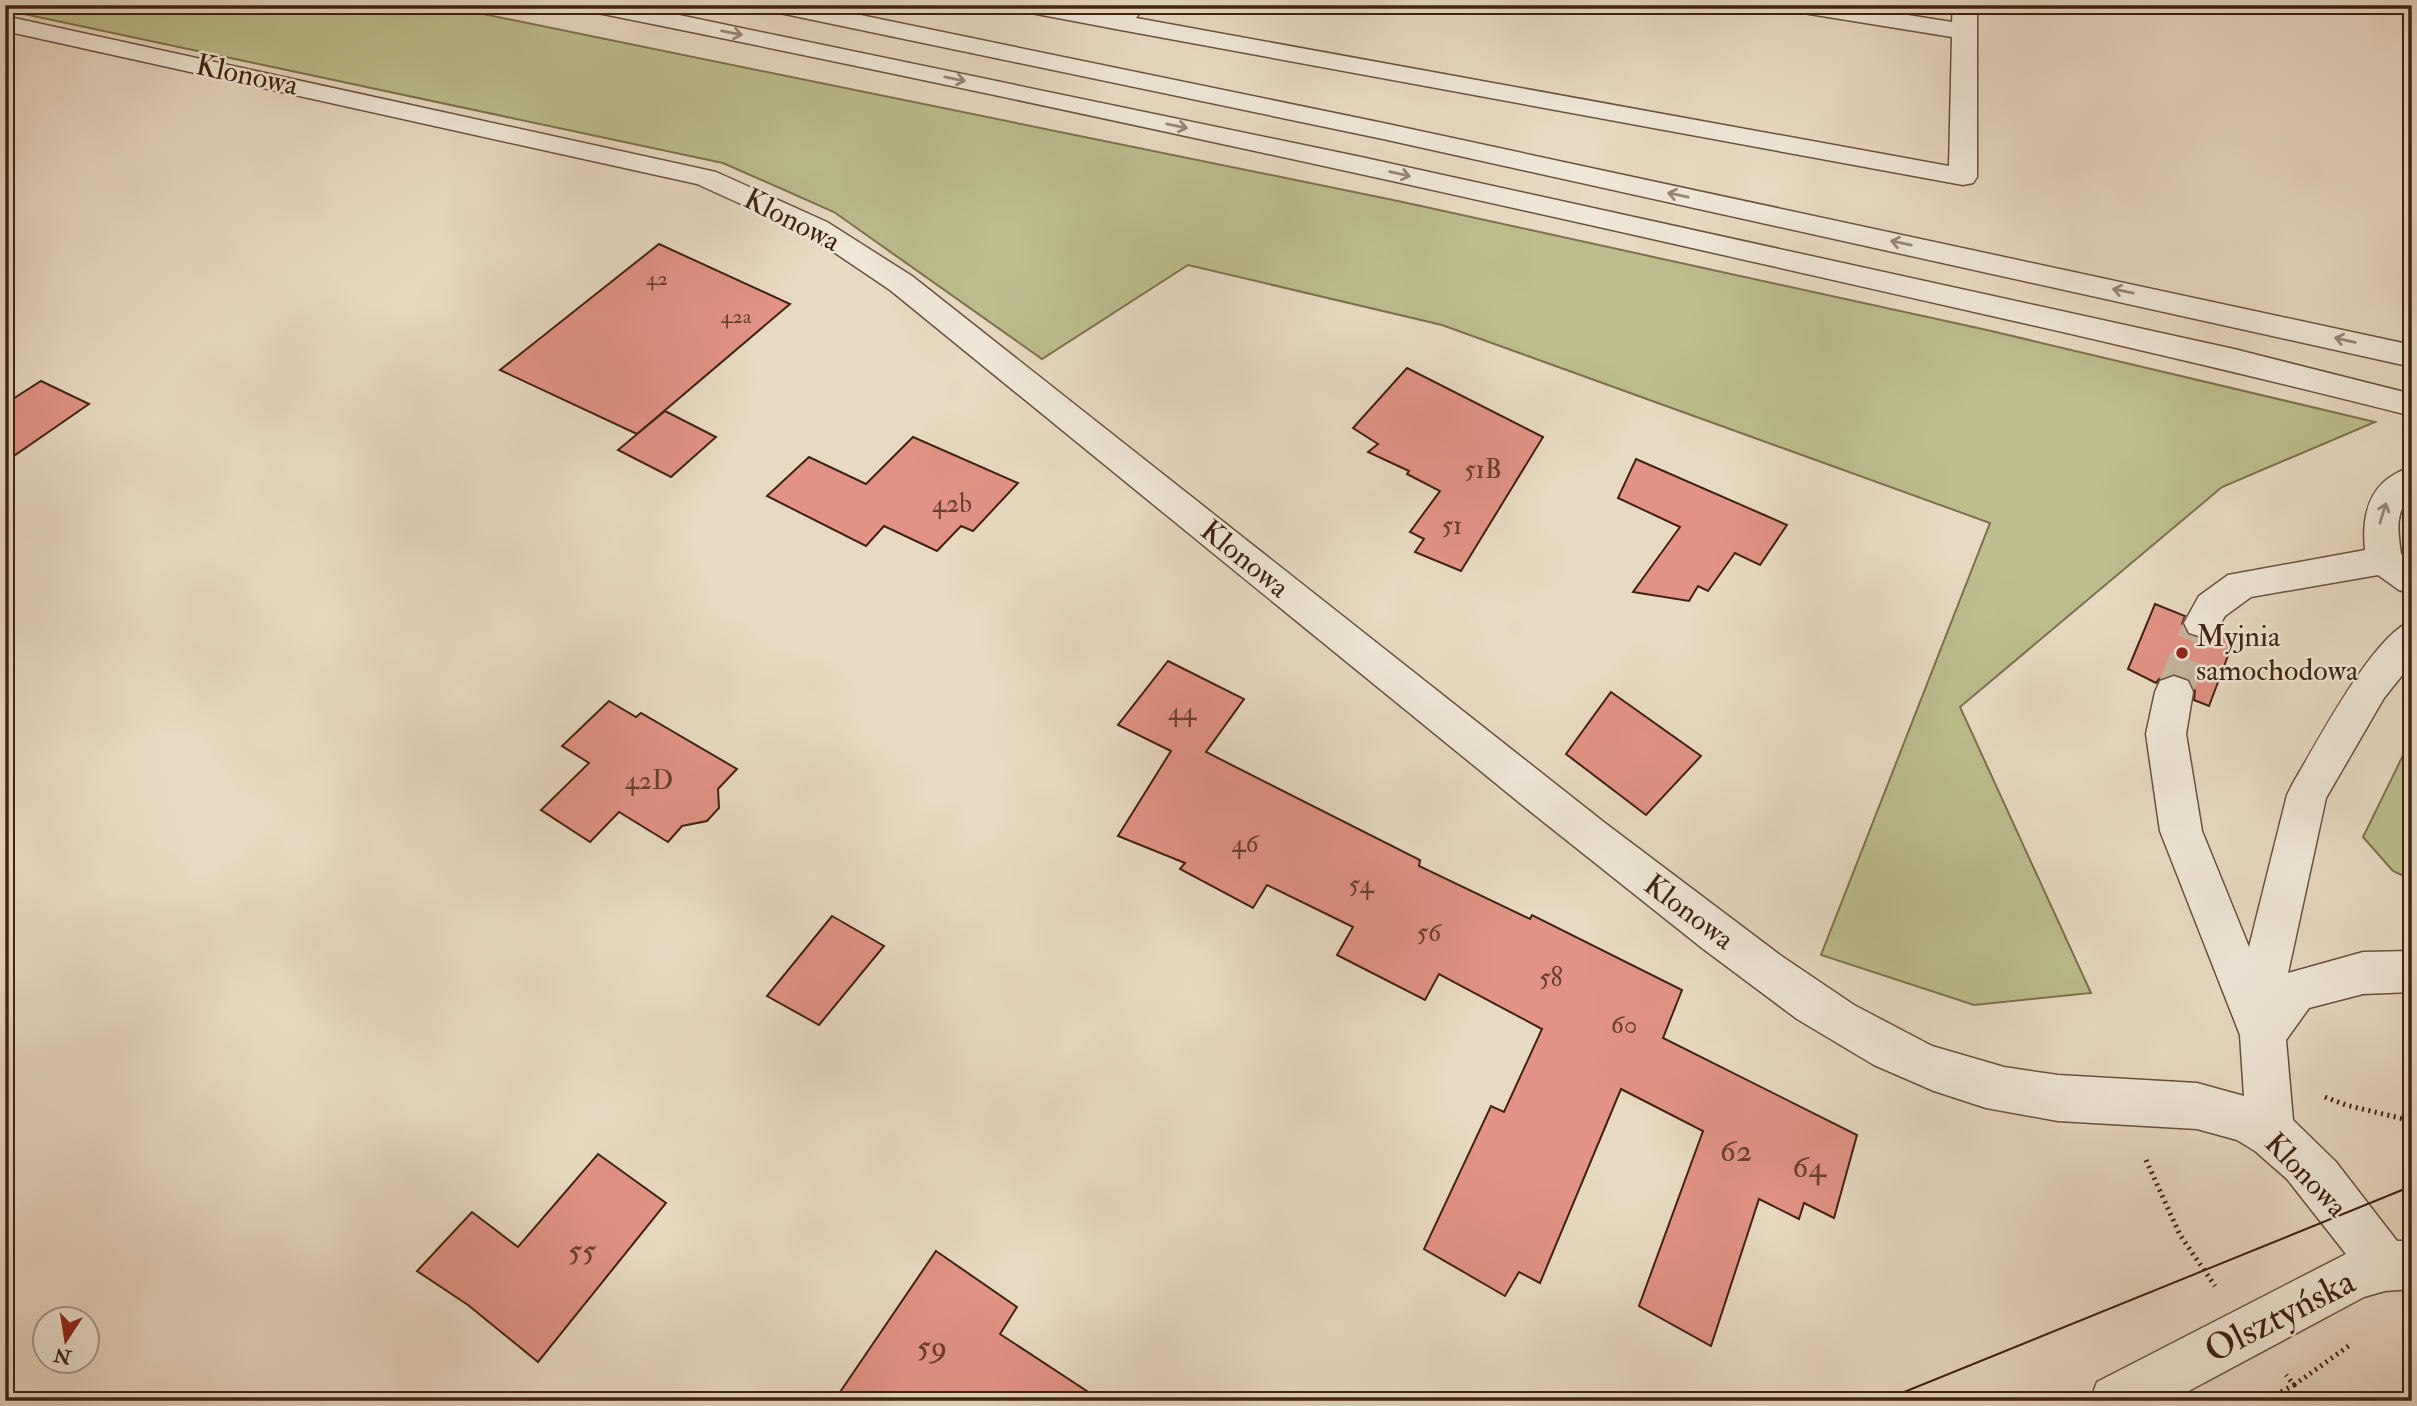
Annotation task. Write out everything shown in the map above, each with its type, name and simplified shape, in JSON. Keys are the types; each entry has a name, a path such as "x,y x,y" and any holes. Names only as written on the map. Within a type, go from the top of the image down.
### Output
{"street":[{"path":"593,5 825,51 1375,168 2248,363 2412,405"},
{"path":"775,5 1383,131 2412,356"},
{"path":"1026,5 1127,14 1963,177 1965,5"},
{"path":"1797,5 1965,32"},
{"name":"Klonowa","path":"5,23 508,132 706,178 817,228 901,283 1611,853 1796,994 1855,1031 1917,1062 2004,1091 2186,1105 2228,1114 2270,1132 2306,1165 2398,1265"},
{"path":"2202,623 2212,606 2241,584 2398,570 2379,520 2393,489 2412,479"},
{"path":"2270,1132 2263,1035 2267,964 2307,795 2371,687 2412,636"},
{"path":"2174,692 2166,734 2181,831 2263,1035"},
{"path":"2263,1035 2295,991 2363,972 2412,971"},
{"name":"Olsztyńska","path":"2116,1401 2355,1275 2398,1265"}],"path":[{"path":"2294,1385 2361,1338"}],"green space":[{"path":"5,5 439,5 1398,201 1987,330 2375,422 2222,487 1960,707 2091,993 1974,1005 1821,955 1990,523 1442,325 1188,265 1042,359 834,212 723,163 5,10"},
{"path":"2412,737 2412,880 2393,871 2363,837"}],"building":[{"path":"659,244 790,304 637,434 500,370"},
{"path":"1407,368 1543,437 1461,571 1415,552 1424,539 1410,532 1440,491 1407,474 1409,471 1368,452 1378,444 1353,428"},
{"path":"41,381 89,404 5,462 5,404"},
{"path":"665,411 716,437 671,477 618,450"},
{"path":"913,437 1018,483 973,531 961,526 937,551 884,526 866,546 767,496 809,457 866,484"},
{"path":"1636,459 1787,525 1760,565 1735,553 1708,591 1698,586 1689,601 1633,592 1680,527 1618,498"},
{"name":"Myjnia samochodowa","path":"2155,604 2185,616 2182,624 2188,636 2203,640 2216,636 2219,631 2235,637 2209,706 2194,700 2195,691 2189,679 2173,674 2159,679 2156,683 2128,669"},
{"path":"1168,661 1244,699 1206,752 1420,860 1419,866 1530,919 1532,915 1682,990 1663,1038 1857,1135 1834,1218 1804,1203 1799,1219 1759,1199 1711,1346 1639,1306 1703,1131 1621,1089 1540,1283 1519,1272 1505,1296 1424,1249 1491,1106 1504,1112 1542,1029 1439,974 1425,1000 1337,955 1353,927 1267,885 1253,908 1180,869 1185,863 1118,836 1171,751 1118,725"},
{"path":"1611,692 1701,756 1646,815 1566,754"},
{"path":"609,701 636,717 641,713 737,769 718,789 719,808 707,821 682,826 668,842 619,812 590,842 541,810 589,763 562,746"},
{"path":"832,916 884,946 819,1025 767,996"},
{"path":"598,1154 666,1203 538,1362 468,1305 417,1271 472,1212 518,1247"},
{"path":"936,1251 1017,1307 1000,1334 1102,1401 834,1401"}],"tunnel":[{"path":"2174,692 2202,623"}],"tram line":[{"path":"1882,1401 2412,1186"}],"place":[{"name":"Myjnia samochodowa","path":"2182,653"}]}
